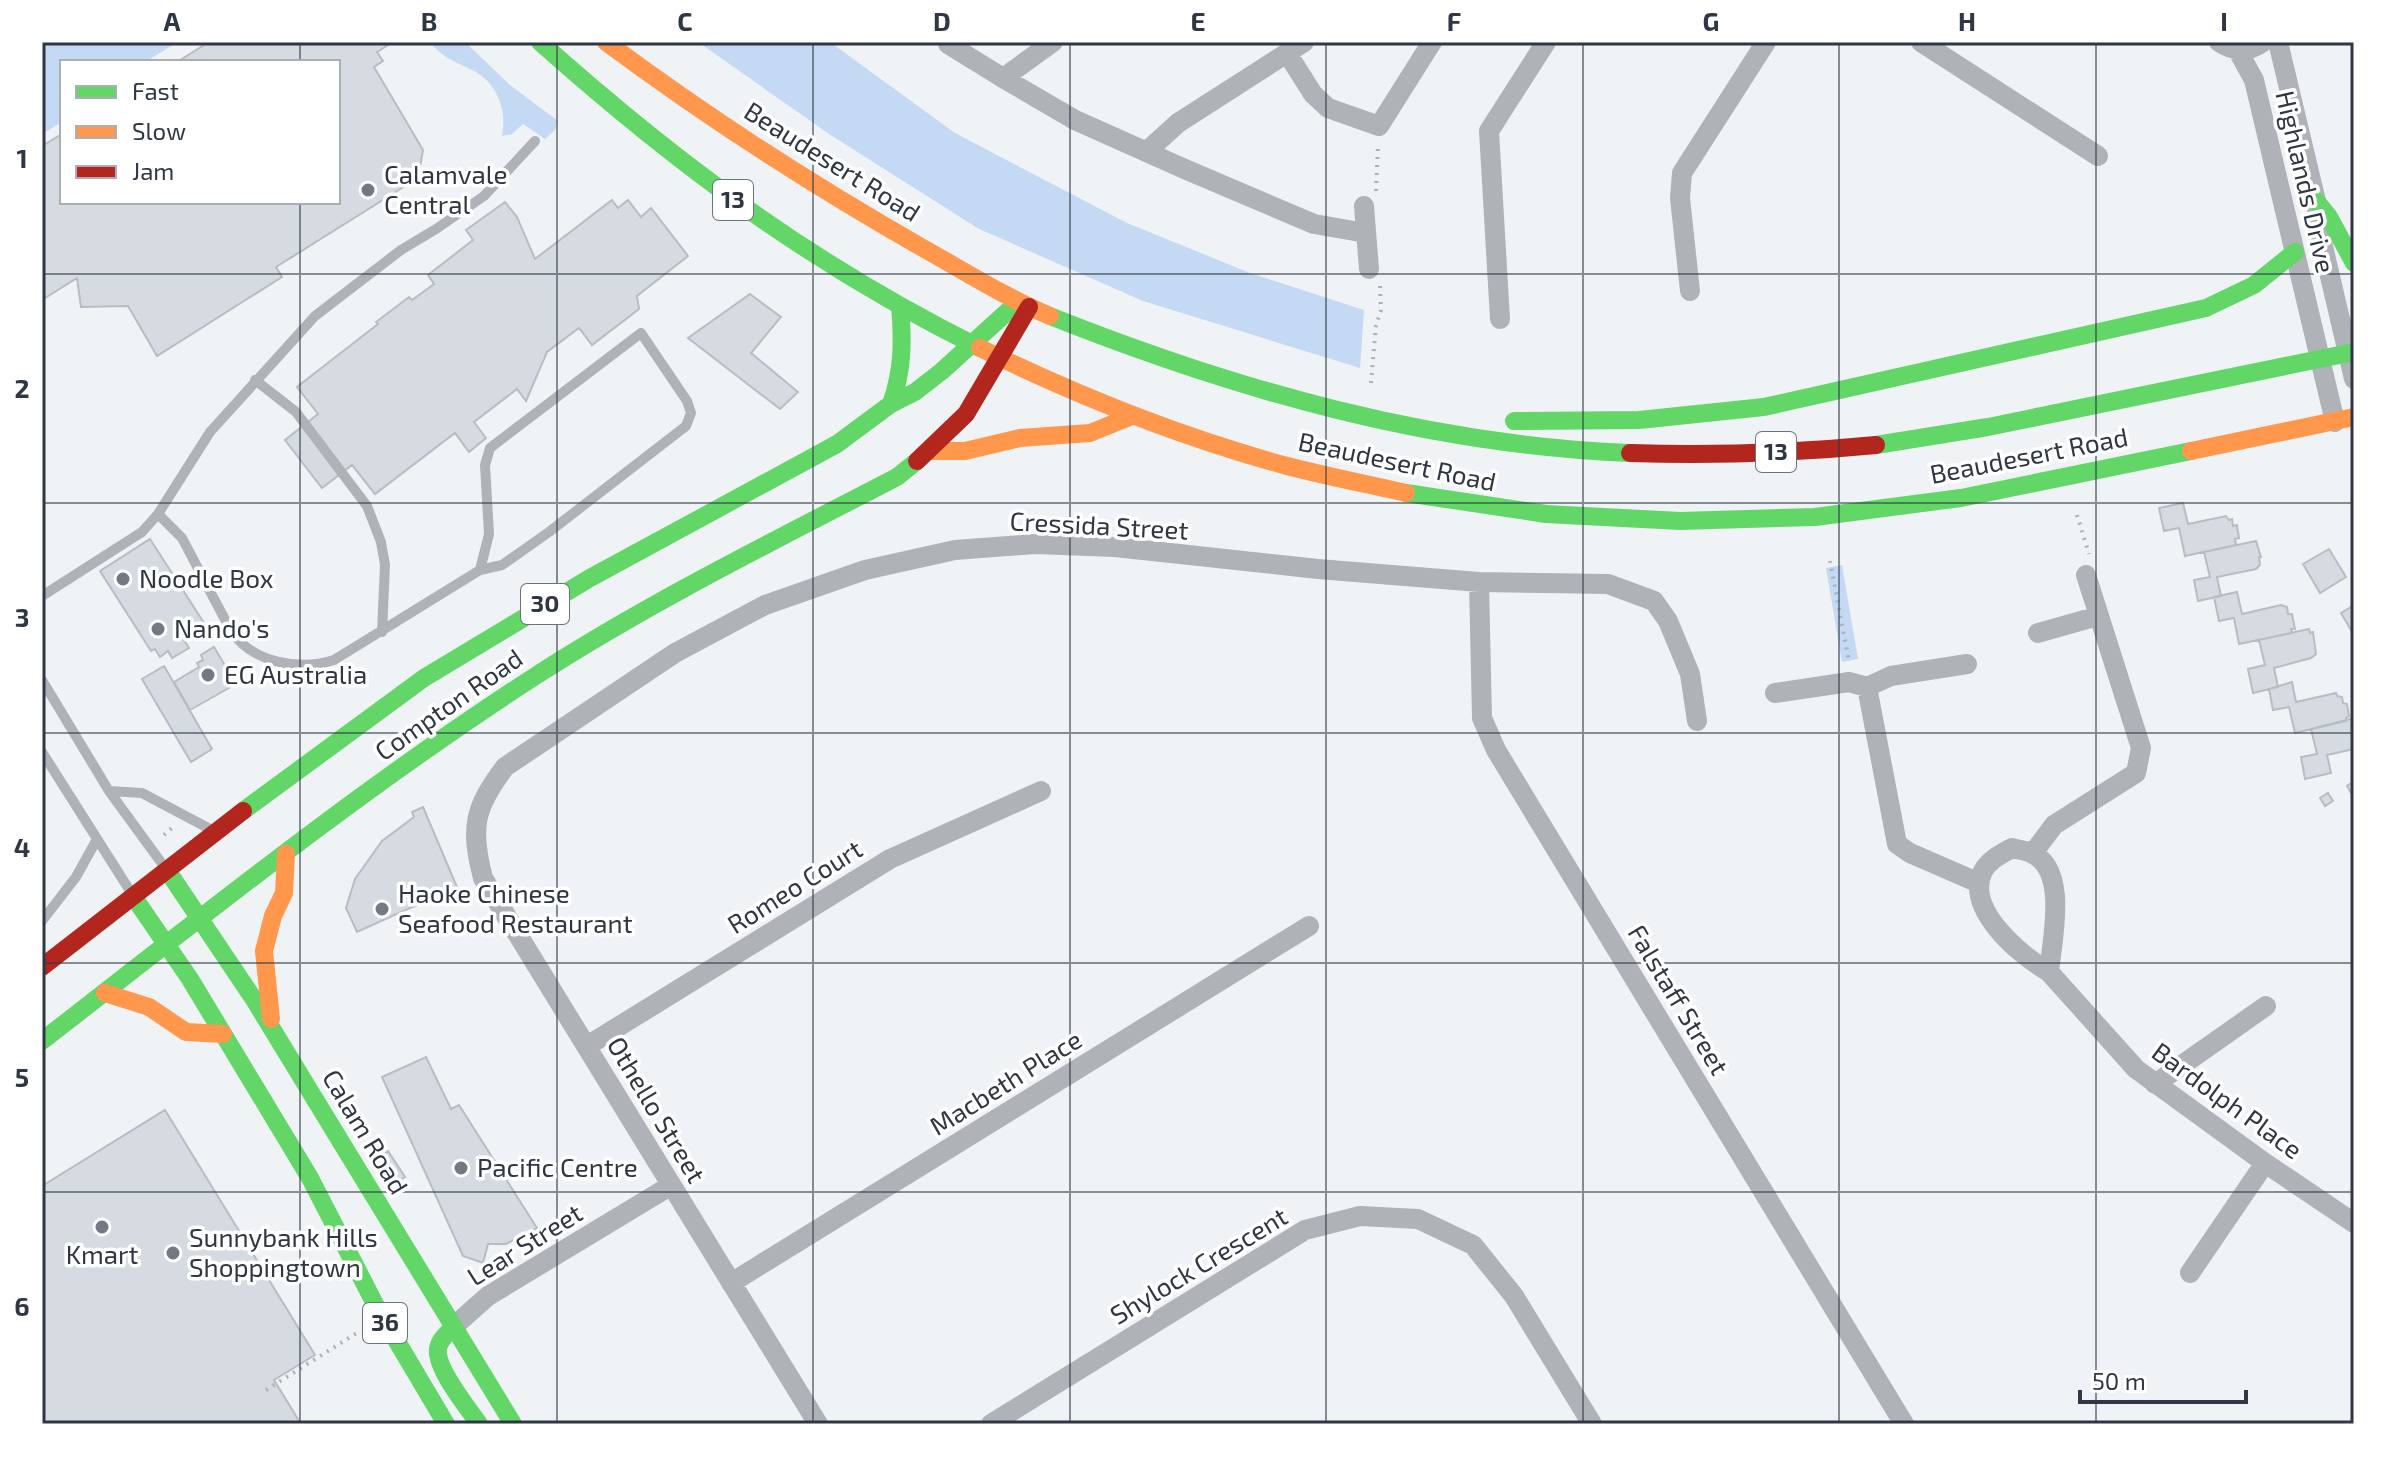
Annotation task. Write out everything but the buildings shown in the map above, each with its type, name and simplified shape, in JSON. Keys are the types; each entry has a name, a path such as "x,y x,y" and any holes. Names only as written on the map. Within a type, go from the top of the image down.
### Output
{"main road":[{"name":"Beaudesert Road","path":"540,42 638,125 737,203 797,245 973,345 1036,376 1132,416 1246,455 1399,494 1489,509 1585,518 1658,521 1816,517 1898,508 2011,488 2344,420"},
{"name":"Beaudesert Road","path":"606,42 706,114 823,190 1024,304 1178,365 1243,387 1425,432 1514,445 1670,455 1837,449 1961,432 2351,353"},
{"path":"2316,201 2329,217 2354,263"},
{"path":"1501,420 1553,423 1608,421 1717,414 1764,407 2206,308 2254,287 2272,275 2295,252"},
{"name":"Compton Road","path":"42,967 362,721 488,637 604,570 805,464 891,404 915,392 1024,304"},
{"name":"Compton Road","path":"42,1041 437,742 573,652 704,578 897,477 930,451 966,414 999,357 1024,304"},
{"path":"891,404 901,380 905,358 900,306"},
{"path":"930,451 965,451 1020,438 1090,433 1132,416"},
{"path":"1425,432 1475,418"},
{"path":"271,1027 264,951 273,916 284,893 286,854"},
{"name":"Calam Road","path":"167,870 271,1027 513,1424"},
{"name":"36","path":"133,896 223,1034 310,1178 376,1306 446,1424"},
{"path":"105,993 136,1000 186,1032 223,1034"},
{"path":"453,1327 439,1345 438,1353 479,1424"}],"street":[{"path":"1003,78 1053,42"},
{"path":"1146,152 1178,123 1296,48 1313,94 1328,108 1379,126 1432,42"},
{"path":"1690,291 1680,198 1682,173 1766,42"},
{"path":"1921,42 2098,156"},
{"path":"2219,42 2238,51 2249,50 2263,42"},
{"name":"Highlands Drive","path":"2278,42 2316,201 2322,242 2351,353 2354,379"},
{"path":"1500,319 1489,131 1544,43"},
{"path":"948,44 1075,120 1314,224 1366,233"},
{"name":"Highlands Drive","path":"2238,51 2254,80 2321,359 2344,420"},
{"path":"1364,206 1369,269"},
{"name":"Cressida Street","path":"477,815 488,790 505,767 675,653 765,605 865,570 955,550 1035,544 1115,547 1318,569 1479,582 1608,584 1654,601 1668,621 1690,674 1697,721"},
{"path":"2033,853 2054,825 2136,773 2141,748 2086,575"},
{"name":"Falstaff Street","path":"1479,582 1482,718 1496,750 1904,1424"},
{"path":"2038,633 2098,616"},
{"path":"1775,693 1858,684 1967,664"},
{"path":"1858,684 1897,844 1910,853 1979,883 1984,869 1994,858 2012,848 2033,853 2047,866 2053,881 2056,909 2049,972"},
{"name":"Romeo Court","path":"587,1046 890,859 1041,791"},
{"name":"Othello Street","path":"477,815 474,845 483,878 818,1424"},
{"name":"Bardolph Place","path":"1979,883 1986,913 2001,933 2024,958 2049,972 2136,1069 2354,1223"},
{"name":"Macbeth Place","path":"731,1283 1309,926"},
{"path":"2155,1084 2266,1006"},
{"path":"2190,1273 2265,1163"},
{"name":"Lear Street","path":"453,1327 488,1296 670,1186"},
{"name":"Shylock Crescent","path":"991,1424 1305,1230 1360,1216 1418,1219 1473,1245 1514,1296 1592,1424"}],"lane":[{"path":"42,596 136,536 158,514 199,446 255,380 332,301 401,250 484,196 535,141"},
{"path":"158,514 182,538 236,638 258,654 294,664 322,664 345,655 480,570 502,565 686,426 691,413 687,401 641,333 490,448 485,460 489,534 480,570"},
{"path":"255,380 296,412 367,506 381,542 385,565 382,632"},
{"path":"42,680 109,791 167,870"},
{"path":"42,752 133,896"},
{"path":"109,791 142,793 216,832"},
{"path":"42,921 76,877 96,841"}],"path":[{"path":"2077,515 2092,564 2086,575"},
{"path":"1830,561 1850,665 1858,684"},
{"path":"164,835 176,824"},
{"path":"266,1390 362,1330"}],"shaded area":[{"path":"42,42 178,42 148,60 60,60 60,123 42,134"},
{"path":"430,42 465,42 510,85 558,121 555,130 545,139 523,124 512,134 502,136 502,107 488,82 444,56"},
{"path":"698,42 830,42 955,133 1127,223 1250,273 1364,310 1360,368 1143,301 979,229 829,134"},
{"path":"1842,565 1858,659 1842,662 1826,568"}],"traffic: fast":[{"path":"540,42 644,130 750,210 860,283 980,348"},
{"path":"2316,201 2329,217 2354,263"},
{"path":"1514,421 1639,420 1764,407 2206,308 2254,285 2295,252"},
{"path":"243,811 424,678 590,578 837,444 942,371 1018,302"},
{"path":"891,404 901,355 900,306"},
{"path":"1050,316 1191,368 1334,409 1481,439 1630,453"},
{"path":"1876,445 1988,427 2354,352"},
{"path":"1406,493 1546,514 1680,521 1815,517 1961,498 2191,451"},
{"path":"42,1041 286,852 473,717 625,622 897,477 917,461"},
{"path":"167,870 255,1001 513,1424"},
{"path":"133,896 190,979 310,1178 376,1306 446,1424"},
{"path":"453,1327 440,1343 438,1357 453,1388 479,1424"}],"traffic: slow":[{"path":"606,42 721,123 840,199 1017,301 1050,316"},
{"path":"980,348 1054,383 1169,429 1287,466 1406,493"},
{"path":"930,451 965,451 1020,438 1090,433 1132,416"},
{"path":"2191,451 2354,417"},
{"path":"271,1019 264,951 273,916 284,893 286,854"},
{"path":"105,993 149,1007 186,1032 223,1034"}],"traffic: jam":[{"path":"917,461 966,414 1029,307"},
{"path":"1630,453 1753,453 1876,445"},
{"path":"42,967 243,811"}],"place":[{"name":"Calamvale Central","path":"368,190"},
{"name":"Noodle Box","path":"123,579"},
{"name":"Nando's","path":"158,629"},
{"name":"EG Australia","path":"208,675"},
{"name":"Haoke Chinese Seafood Restaurant","path":"382,909"},
{"name":"Pacific Centre","path":"461,1168"},
{"name":"Kmart","path":"102,1227"},
{"name":"Sunnybank Hills Shoppingtown","path":"173,1253"}]}
